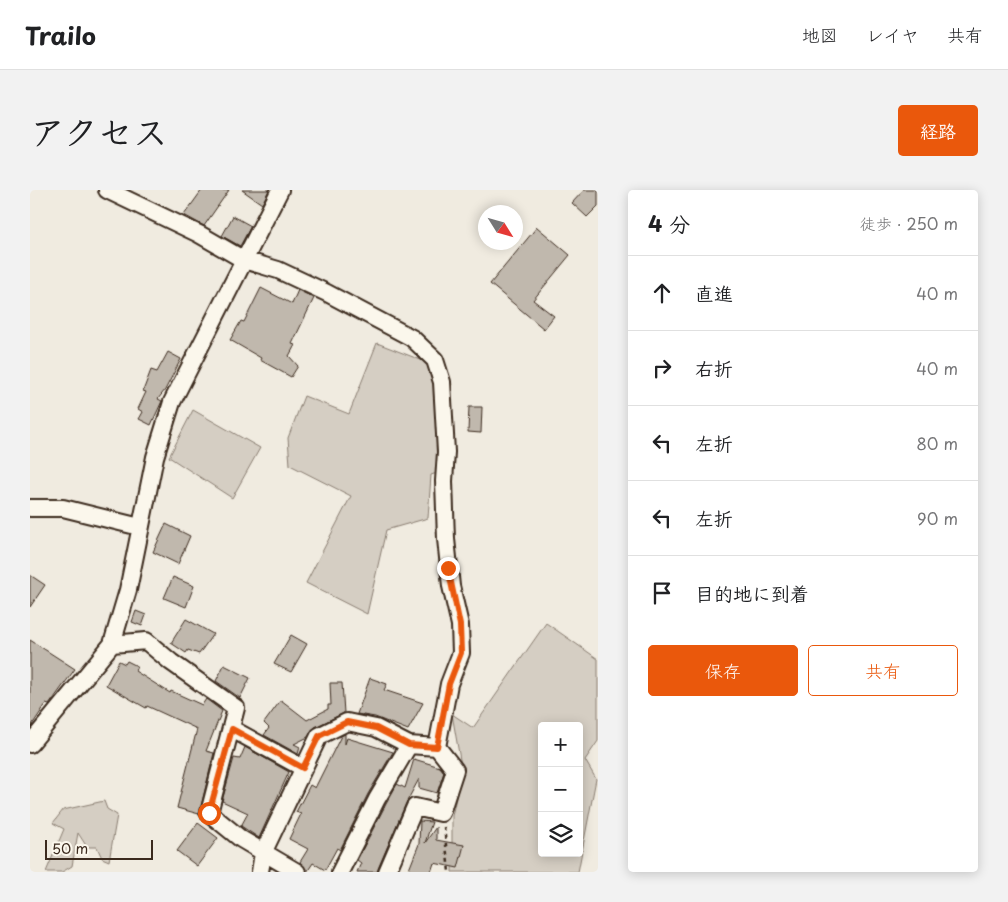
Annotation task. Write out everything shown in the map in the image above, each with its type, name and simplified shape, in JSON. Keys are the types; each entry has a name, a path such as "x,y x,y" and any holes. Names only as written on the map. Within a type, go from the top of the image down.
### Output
{"street":[{"path":"107,190 199,234 244,260 278,270 327,293 412,338 435,360 442,382 446,452 444,482 446,539 451,586 460,625 461,653 449,684 437,747"},
{"path":"30,744 112,644 128,590 155,457 172,402 280,190"},
{"path":"30,508 63,508 140,528"},
{"path":"112,644 146,641 171,662 236,708 209,813 241,839 297,872"},
{"path":"260,872 263,853 319,736 347,722 376,728 409,745 437,747 455,770 441,813 415,807 387,872"},
{"path":"232,729 303,768"},
{"path":"340,872 377,799 409,745"}],"path":[{"path":"441,813 449,872"}],"shaded area":[{"path":"377,343 444,369 440,472 431,475 428,518 386,530 367,614 306,583 351,496 290,465 288,438 304,396 349,414"},
{"path":"193,410 260,448 232,498 169,457"},
{"path":"546,623 598,659 598,741 585,760 596,779 583,846 583,722 538,722 538,857 581,857 578,872 452,872 452,816 462,771 452,714 473,728"},
{"path":"104,801 107,809 117,815 109,861 102,858 97,847 87,847 78,833 72,866 62,872 46,872 64,829 53,823 63,810"}],"building":[{"path":"202,190 229,190 204,226 184,215"},
{"path":"242,190 269,190 262,204"},
{"path":"584,190 598,190 598,206 587,217 572,203"},
{"path":"233,216 251,226 240,246 222,236"},
{"path":"537,227 570,255 533,300 554,316 544,329 490,284 518,250 523,250 523,244"},
{"path":"261,288 292,304 298,290 314,298 292,344 295,345 289,356 298,366 291,377 260,360 261,358 230,340 241,321 244,322"},
{"path":"168,352 181,359 165,390 158,399 162,401 151,425 139,419 143,412 138,409 146,392 143,391 151,370 157,372"},
{"path":"469,407 482,407 481,433 468,432"},
{"path":"166,524 190,536 178,564 153,552"},
{"path":"30,575 45,585 30,607"},
{"path":"173,577 194,586 186,607 164,598"},
{"path":"136,611 146,615 142,626 132,622"},
{"path":"186,619 213,634 199,654 188,650 186,653 171,643"},
{"path":"291,635 307,644 291,672 274,664"},
{"path":"30,640 75,669 49,705 46,704 30,728"},
{"path":"119,661 125,664 127,661 137,666 135,671 170,693 171,691 202,705 206,699 222,711 206,751 214,753 199,814 177,808 197,729 147,706 146,708 106,685"},
{"path":"224,665 250,678 240,698 216,681"},
{"path":"370,678 387,684 384,690 423,703 408,730 375,717 357,714"},
{"path":"330,683 342,683 344,713 315,727 308,737 294,744 300,747 298,754 264,735 269,728 264,723 281,700 307,720 328,709 328,705 331,705"},
{"path":"345,734 345,744 347,738 393,752 368,794 340,850 337,848 325,870 313,863 307,872 300,862 308,849 289,839 301,814 296,812 310,785 315,788 341,736"},
{"path":"245,747 289,772 259,838 241,826 248,813 222,801 234,758 240,759"},
{"path":"414,759 440,767 444,772 437,793 419,788 419,779 406,803 377,872 357,872 361,863 357,860 397,784 405,788"},
{"path":"420,821 432,822 425,843 436,827 436,840 464,845 458,868 434,863 431,872 408,872 419,844"},
{"path":"198,823 218,838 197,866 177,851"}],"route":[{"path":"209,813 232,729 303,768 319,736 347,722 376,728 409,745 437,747 449,684 461,653 460,625 448,568"}]}
